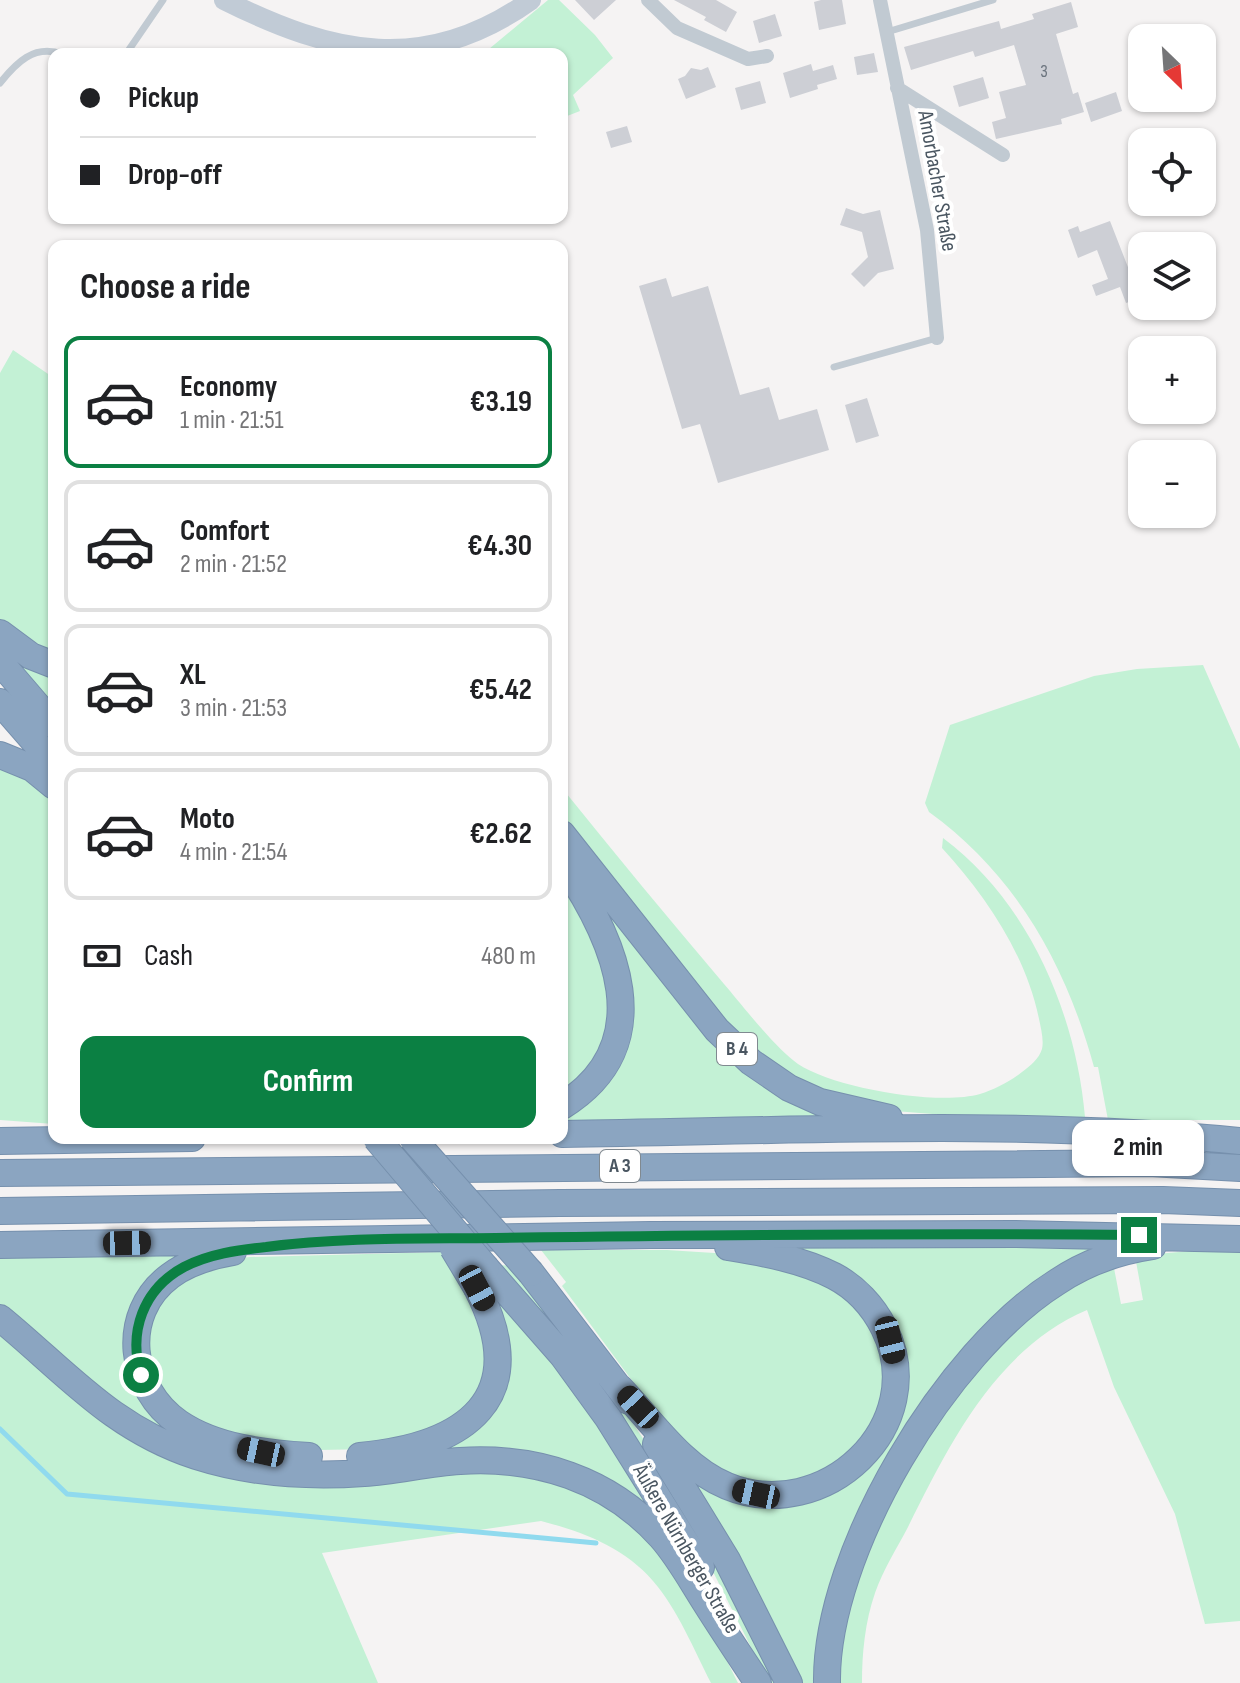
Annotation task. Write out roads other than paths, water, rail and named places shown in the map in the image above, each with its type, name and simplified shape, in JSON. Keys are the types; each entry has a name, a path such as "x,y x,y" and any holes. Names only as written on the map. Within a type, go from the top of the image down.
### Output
{"highway":[{"path":"0,633 31,656 48,663"},
{"path":"0,662 48,718"},
{"path":"0,702 48,757"},
{"path":"0,755 32,768 48,781"},
{"name":"B 4","path":"568,842 717,1030 765,1073 804,1095 851,1111 894,1119 996,1128"},
{"path":"568,871 604,933 622,996 619,1028 604,1067 581,1093 568,1102"},
{"path":"0,1127 48,1132"},
{"path":"568,1134 996,1128 1115,1130 1240,1141"},
{"path":"0,1141 48,1140"},
{"name":"Äußere Nürnberger Straße","path":"381,1144 482,1278 563,1356 608,1418 685,1538 759,1683"},
{"name":"Äußere Nürnberger Straße","path":"417,1144 531,1273 620,1388 719,1547 789,1683"},
{"name":"A 3","path":"0,1173 1149,1163 1240,1168"},
{"name":"A 3","path":"0,1211 560,1203 1147,1200 1240,1203"},
{"path":"0,1245 650,1235 1015,1234 1240,1241"},
{"path":"620,1388 679,1451 711,1477 741,1490 776,1495 818,1486 855,1464 883,1429 894,1390 895,1360 880,1320 863,1298 836,1277 770,1254 650,1235"},
{"path":"311,1241 203,1259 169,1276 151,1295 137,1328 137,1363 150,1396 180,1424 209,1438 244,1448 311,1457 381,1454 438,1439 459,1428 474,1415 487,1398 496,1375 498,1342 486,1305 482,1278"},
{"path":"827,1683 829,1647 837,1607 874,1510 899,1460 926,1418 959,1373 993,1335 1057,1281 1114,1255 1152,1246 1240,1241"},
{"path":"0,1318 101,1406 152,1438 196,1456 262,1470 324,1474 362,1474 458,1461 509,1461 549,1467 577,1477 626,1505 661,1537 759,1683"}],"street":[{"path":"224,0 283,28 322,41 366,48"},
{"path":"431,48 484,28 531,0"},
{"path":"648,0 677,28 748,59 767,56"},
{"name":"Amorbacher Straße","path":"880,0 927,230 937,338"},
{"path":"897,88 1003,155"}],"lane":[{"path":"130,48 163,0"},
{"path":"887,32 993,0"},
{"path":"0,83 19,60 48,52"},
{"path":"834,367 937,338"}],"waterway":[{"path":"0,1429 67,1494 596,1543"}]}
